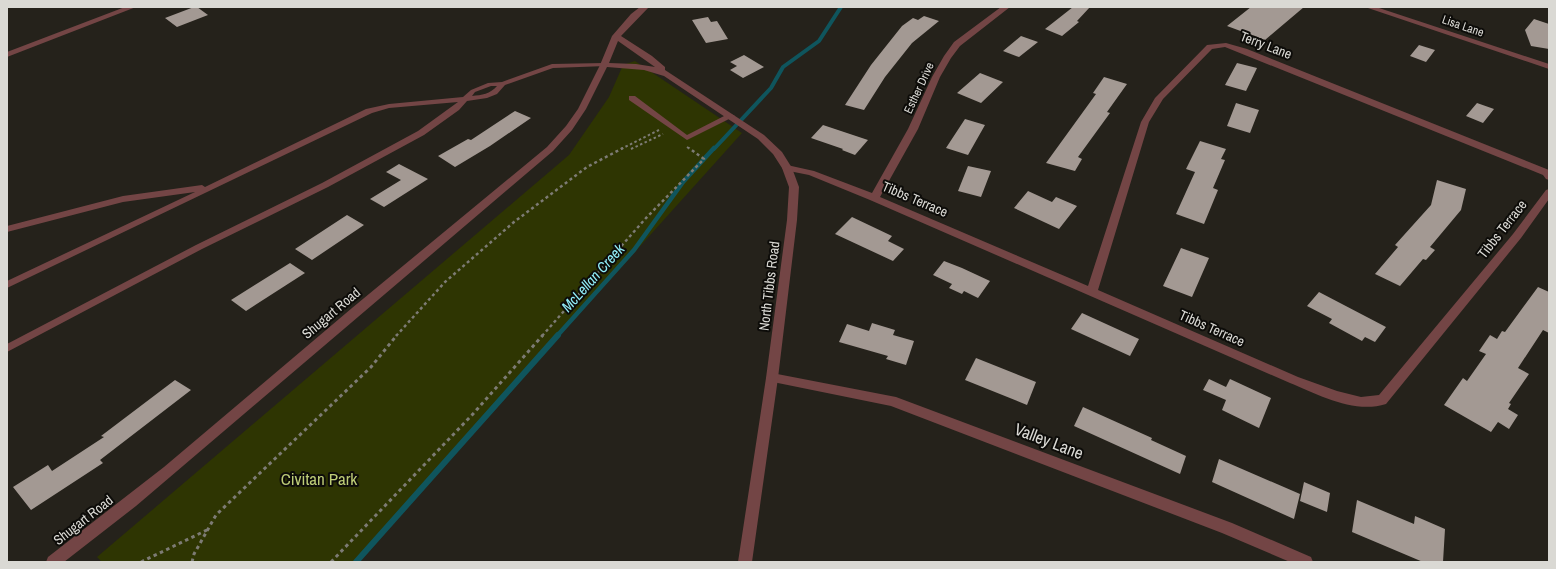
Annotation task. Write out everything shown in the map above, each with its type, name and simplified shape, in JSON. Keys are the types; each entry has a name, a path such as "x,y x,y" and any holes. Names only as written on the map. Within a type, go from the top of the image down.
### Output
{"street":[{"path":"7,55 132,7"},
{"path":"604,65 616,36 634,16 645,7"},
{"name":"Esther Drive","path":"874,198 913,129 946,58 957,44 1006,7"},
{"name":"Lisa Lane","path":"1369,7 1549,67"},
{"name":"North Tibbs Road","path":"616,36 649,58 667,74 761,137 777,152 787,168 794,187 792,220 772,378 745,562"},
{"name":"Terry Lane","path":"1092,292 1145,122 1159,98 1210,47 1226,45 1244,51 1548,175"},
{"name":"North Tibbs Road","path":"604,65 654,68 667,74"},
{"name":"Shugart Road","path":"53,562 90,535 237,414 550,149 569,128 582,108 604,65"},
{"name":"Tibbs Terrace","path":"787,168 811,173 874,198 1294,380 1336,396 1361,402 1382,400 1517,236 1549,192"},
{"name":"Valley Lane","path":"772,378 892,401 1227,528 1306,562"}],"lane":[{"path":"7,285 369,111 389,106 485,97 495,93 503,84 552,66 604,65"},
{"path":"632,98 687,138 732,117"},
{"path":"7,348 199,247 325,186 421,133 466,99"},
{"path":"7,229 123,200 211,187"},
{"path":"7,232 17,227"}],"path":[{"path":"192,562 194,554 216,515 371,367 431,297 480,251 545,198 588,167 660,129"},
{"path":"631,149 666,132"},
{"path":"331,562 472,415 646,218 704,159 685,146"},
{"path":"141,562 208,530"}],"green space":[{"name":"Civitan Park","path":"635,61 742,133 356,562 102,562 97,557 569,155 609,97 623,65"}],"building":[{"path":"197,7 208,15 177,27 165,18"},
{"path":"1073,7 1090,7 1077,21 1079,22 1062,36 1045,29"},
{"path":"1251,7 1304,7 1265,40 1227,26"},
{"path":"924,16 939,21 912,43 885,77 864,110 845,105 871,65 902,26 913,18 918,20"},
{"path":"708,17 711,22 717,21 728,39 706,43 692,20"},
{"path":"1534,19 1549,24 1549,49 1531,46 1525,30"},
{"path":"1021,36 1038,42 1019,57 1003,51"},
{"path":"1419,45 1435,50 1426,62 1410,56"},
{"path":"744,55 764,67 743,78 730,70 737,66 730,62"},
{"path":"1237,63 1257,68 1246,91 1225,85"},
{"path":"980,73 1003,82 981,103 957,93"},
{"path":"1104,77 1127,84 1107,112 1110,113 1078,157 1082,159 1075,171 1046,163 1096,94 1093,93"},
{"path":"1236,103 1259,110 1250,133 1227,126"},
{"path":"1477,103 1494,109 1483,123 1466,116"},
{"path":"515,111 531,118 490,146 455,167 438,156 468,139 471,140"},
{"path":"965,119 985,125 968,155 946,148"},
{"path":"823,125 868,140 855,155 842,150 843,149 811,138"},
{"path":"1200,141 1226,149 1221,159 1225,160 1213,188 1218,190 1204,224 1176,214 1195,172 1186,169"},
{"path":"399,164 428,179 384,207 370,199 401,180 386,172"},
{"path":"968,166 991,171 981,197 958,191"},
{"path":"1437,180 1466,189 1461,210 1430,247 1435,250 1426,260 1423,259 1400,286 1375,274 1398,247 1395,245 1431,205"},
{"path":"1028,191 1052,202 1056,197 1077,206 1059,229 1014,208"},
{"path":"347,215 364,225 312,260 295,249"},
{"path":"852,217 892,236 888,241 904,249 893,261 835,234"},
{"path":"1181,248 1209,258 1192,297 1163,286"},
{"path":"944,261 990,281 978,298 964,291 962,294 949,288 952,284 933,275"},
{"path":"290,263 305,273 246,311 231,300"},
{"path":"1538,287 1549,292 1549,333 1543,330 1518,368 1529,374 1509,403 1511,404 1508,409 1518,415 1509,429 1498,422 1491,432 1444,405 1463,378 1467,381 1486,354 1479,351 1490,335 1497,339 1502,331 1505,332"},
{"path":"1319,292 1386,327 1375,342 1365,337 1362,341 1329,323 1332,319 1307,306"},
{"path":"1082,313 1139,339 1130,356 1071,329"},
{"path":"872,323 895,330 893,335 914,341 906,365 886,359 888,356 839,342 847,324 869,331"},
{"path":"976,358 1036,382 1027,405 965,380"},
{"path":"1209,379 1226,387 1230,379 1271,398 1259,428 1222,410 1226,400 1203,390"},
{"path":"175,380 191,390 100,460 103,463 31,510 13,487 48,465 52,471 104,437 101,436"},
{"path":"1083,407 1152,438 1151,440 1186,456 1180,474 1074,426"},
{"path":"1219,459 1300,494 1294,519 1212,482"},
{"path":"1304,482 1330,493 1327,512 1300,501"},
{"path":"1357,500 1414,524 1415,516 1445,529 1443,562 1423,562 1352,532"}],"waterway":[{"name":"McLellan Creek","path":"714,149 771,88 783,67 819,41 841,7"},
{"name":"McLellan Creek","path":"557,336 634,250 683,182 714,148"},
{"name":"McLellan Creek","path":"356,562 558,335"}]}
